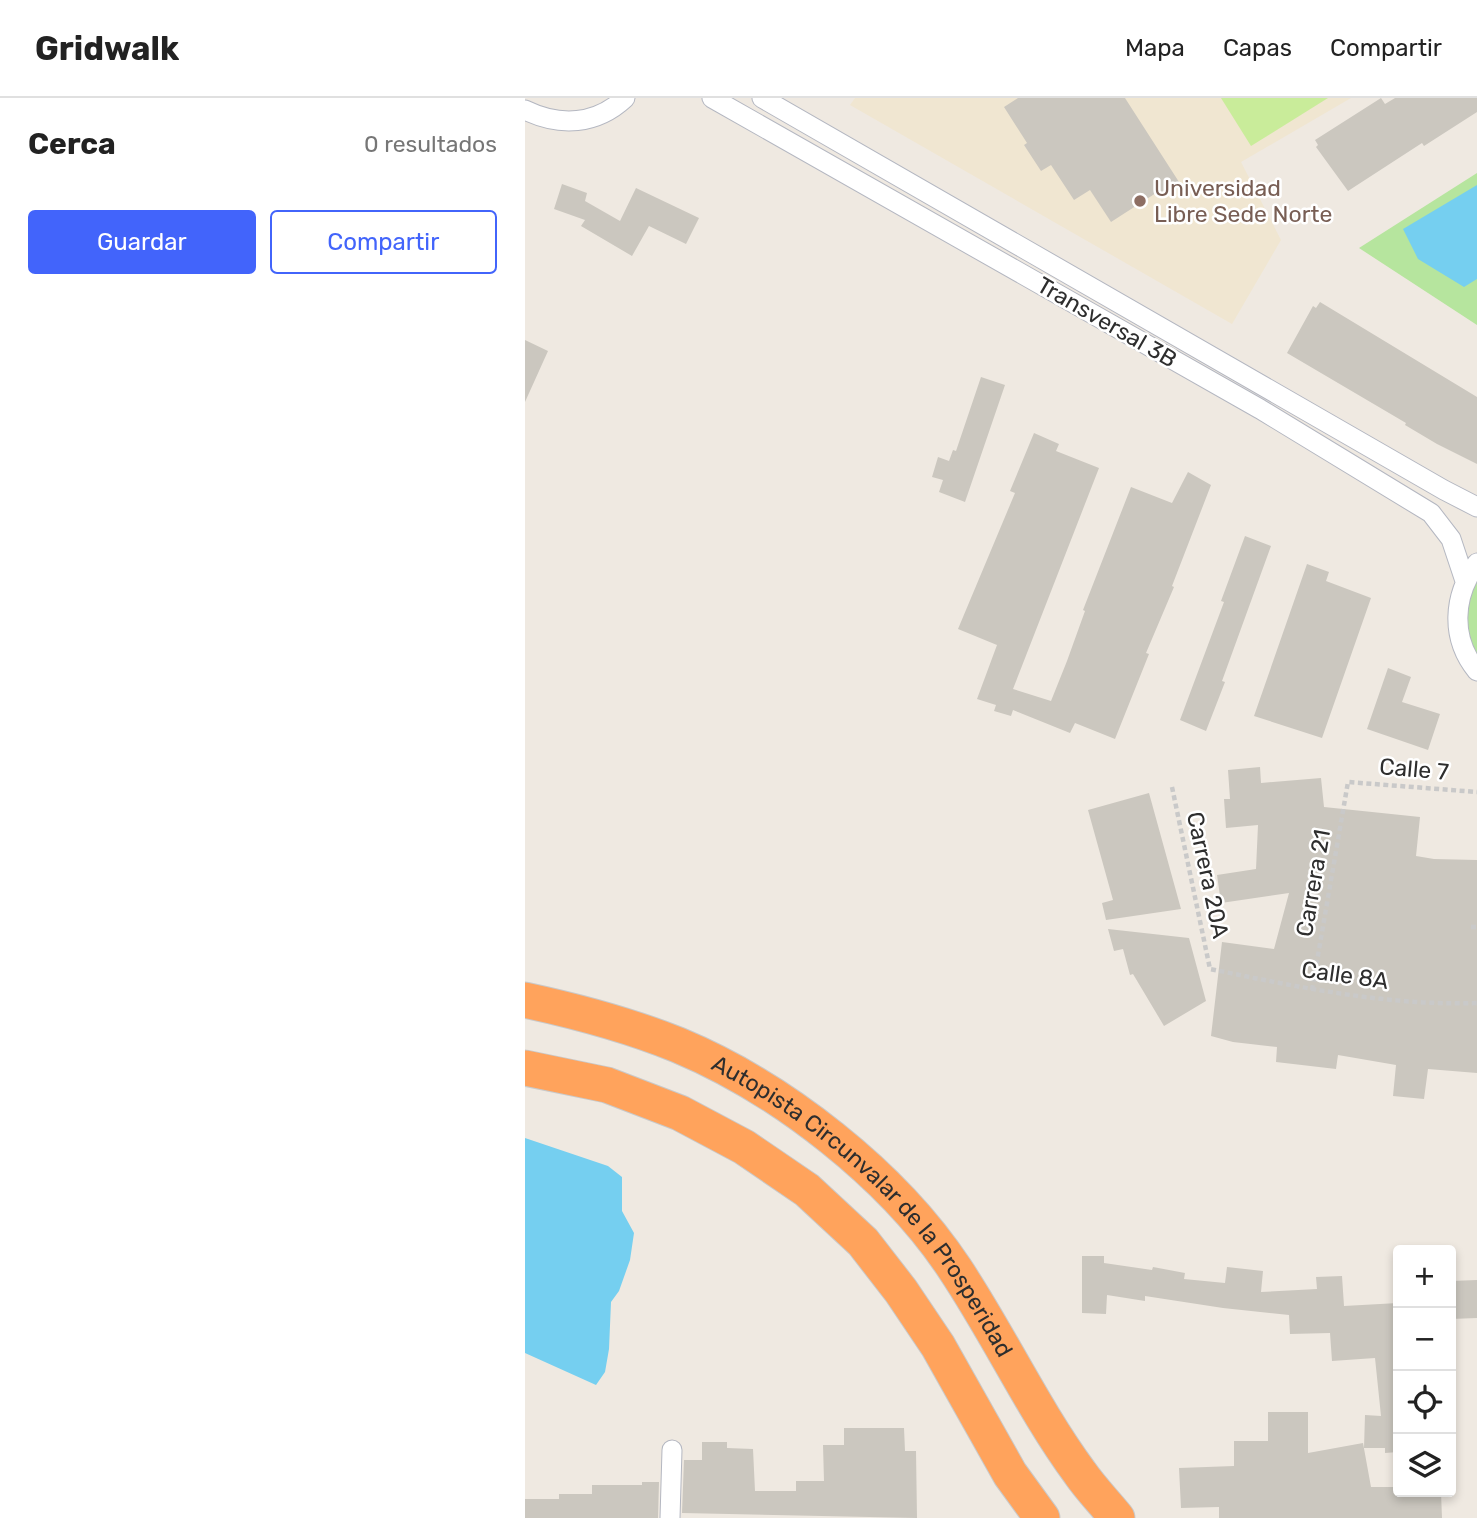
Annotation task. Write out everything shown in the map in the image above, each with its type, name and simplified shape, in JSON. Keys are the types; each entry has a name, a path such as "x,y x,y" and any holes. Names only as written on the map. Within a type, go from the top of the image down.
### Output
{"highway":[{"name":"Autopista Circunvalar de la Prosperidad","path":"525,1000 574,1011 678,1045 775,1096 843,1147 909,1209 954,1267 1080,1474 1117,1518"},
{"name":"Autopista Circunvalar de la Prosperidad","path":"525,1068 607,1085 680,1113 744,1147 807,1190 863,1242 901,1291 937,1346 1010,1474 1042,1518"}],"street":[{"path":"525,110 556,121 577,121 597,117 616,107 625,98"},
{"name":"Transversal 3B","path":"712,98 1260,409 1431,513 1451,539 1465,582"},
{"name":"Transversal 3B","path":"762,98 1444,491 1477,507"},
{"path":"1477,563 1465,582 1457,608 1458,635 1468,660 1477,671"},
{"path":"670,1518 672,1450"}],"path":[{"name":"Calle 7","path":"1348,782 1477,792"},
{"name":"Carrera 21","path":"1312,990 1348,782"},
{"name":"Carrera 20A","path":"1172,787 1210,969"},
{"name":"Calle 8A","path":"1210,969 1312,990 1433,1005 1477,1003"}],"shaded area":[{"name":"Universidad Libre Sede Norte","path":"855,98 1351,98 1241,162 1281,240 1232,324 850,105"}],"green space":[{"path":"1221,98 1328,98 1251,146"},
{"path":"1477,173 1477,325 1359,248"},
{"path":"1477,579 1477,658 1467,627 1467,610"}],"water":[{"path":"1477,185 1477,279 1464,287 1418,259 1403,229"},
{"path":"525,1138 608,1166 622,1177 622,1211 634,1233 630,1260 619,1291 611,1302 605,1372 596,1385 525,1353"}],"building":[{"path":"1018,98 1125,98 1179,182 1158,195 1156,193 1111,222 1090,190 1074,200 1051,165 1041,171 1004,107"},
{"path":"1381,98 1385,104 1395,98 1477,98 1477,112 1424,146 1422,143 1348,191 1316,147 1318,145 1315,140"},
{"path":"562,184 587,193 585,201 620,221 636,188 699,218 686,244 649,226 632,256 581,226 585,220 554,209"},
{"path":"1320,302 1477,397 1477,464 1437,444 1287,353 1313,306 1316,308"},
{"path":"525,340 548,351 525,402"},
{"path":"981,377 1005,385 965,502 939,492 943,480 932,477 938,457 949,461 953,450 956,451"},
{"path":"1034,433 1059,444 1056,451 1099,468 1013,689 1051,701 1131,487 1172,503 1188,472 1211,485 1115,739 1075,723 1070,733 1013,710 1011,716 994,711 996,705 977,699 997,645 958,629 1015,493 1010,491"},
{"path":"1245,536 1271,546 1206,731 1180,720 1224,602 1221,601"},
{"path":"1307,564 1329,572 1326,581 1371,598 1322,738 1254,716"},
{"path":"1388,668 1411,677 1402,702 1440,714 1428,750 1367,729"},
{"path":"1260,767 1261,783 1321,778 1324,807 1420,817 1416,856 1477,860 1477,1073 1428,1069 1424,1099 1393,1096 1396,1065 1338,1055 1336,1069 1276,1062 1277,1047 1233,1042 1211,1036 1222,942 1274,949 1289,893 1221,903 1217,875 1256,869 1258,825 1226,828 1224,799 1230,799 1228,770"},
{"path":"1149,793 1181,909 1106,920 1102,903 1113,900 1088,810"},
{"path":"1108,929 1189,938 1206,1001 1164,1026 1133,974 1130,975 1123,949 1114,951"},
{"path":"1082,1256 1104,1256 1104,1263 1152,1270 1153,1267 1185,1273 1184,1279 1225,1283 1227,1267 1263,1271 1261,1292 1317,1289 1316,1277 1342,1276 1344,1306 1393,1303 1393,1452 1385,1453 1385,1448 1364,1448 1365,1415 1381,1416 1375,1358 1332,1361 1330,1333 1290,1334 1289,1315 1145,1296 1145,1301 1107,1295 1106,1314 1082,1313"},
{"path":"1477,1280 1477,1318 1456,1319 1456,1281"},
{"path":"1268,1412 1308,1412 1308,1453 1363,1443 1371,1487 1393,1487 1393,1497 1441,1497 1442,1518 1219,1518 1219,1507 1181,1508 1179,1468 1234,1466 1234,1441 1268,1441"},
{"path":"844,1428 904,1428 905,1451 916,1451 917,1518 682,1513 684,1460 702,1460 702,1442 727,1442 727,1448 753,1449 755,1491 796,1491 796,1481 824,1481 823,1445 844,1445"},
{"path":"642,1482 659,1482 658,1518 525,1518 525,1499 559,1499 559,1494 592,1494 592,1485 642,1485"}],"place":[{"name":"Universidad Libre Sede Norte","path":"1140,201"}]}
